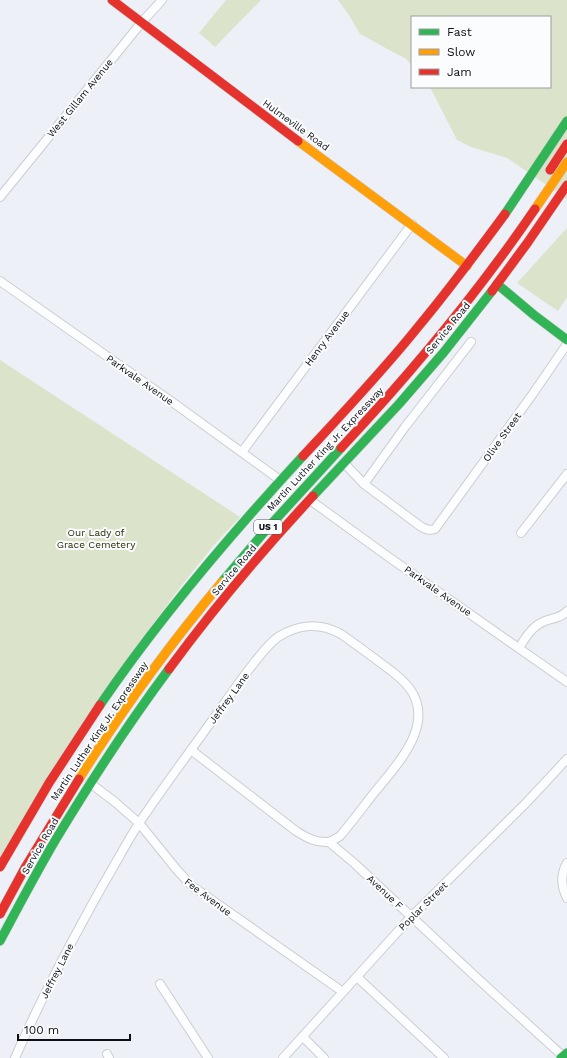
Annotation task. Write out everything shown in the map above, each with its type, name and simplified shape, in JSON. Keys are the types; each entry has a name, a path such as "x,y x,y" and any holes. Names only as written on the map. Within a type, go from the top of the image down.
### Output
{"main road":[{"name":"Hulmeville Road","path":"112,0 247,103 467,266"},
{"path":"0,867 57,771 102,702 176,602 228,539 280,480 349,407 416,331 467,266 525,186 567,121"},
{"path":"546,176 567,144"},
{"name":"Martin Luther King Jr. Expressway","path":"0,914 34,853 76,783 121,715 168,649 245,553 384,402 450,324 520,232 567,162"},
{"name":"Service Road","path":"0,941 44,859 90,783 178,656 255,561 420,380 461,331 497,284 567,185"},
{"path":"497,284 567,340"}],"street":[{"name":"West Gillam Avenue","path":"0,197 142,22 162,0"},
{"name":"Henry Avenue","path":"242,452 412,224"},
{"name":"Parkvale Avenue","path":"0,281 280,480"},
{"path":"344,463 364,484 405,427 471,342"},
{"name":"Olive Street","path":"364,484 424,529 429,530 435,528 532,396 567,344"},
{"path":"521,533 567,474"},
{"name":"Parkvale Avenue","path":"310,500 567,682"},
{"path":"519,648 536,626 543,621 560,616 567,611"},
{"name":"Jeffrey Lane","path":"15,1058 66,952 145,814 255,661 277,638 288,632 309,626 322,626 341,634 393,673 411,690 418,710 415,734 405,753 340,836 329,842"},
{"name":"Avenue F","path":"191,750 296,831 314,840 329,842 354,863 564,1056"},
{"name":"Poplar Street","path":"283,1058 411,917 527,802 567,759"},
{"name":"Fee Avenue","path":"90,783 139,823 192,886 342,992"},
{"path":"567,863 562,877 563,890 567,898"},
{"path":"357,977 444,1058"},
{"path":"160,984 208,1058"},
{"path":"303,1037 324,1058"}],"green space":[{"path":"226,0 261,0 215,47 199,33"},
{"path":"338,0 567,0 567,199 507,158 471,147 457,140 431,88 551,88 551,16 411,16 411,64 406,59 360,34"},
{"path":"567,228 567,297 558,311 517,283"},
{"name":"Our Lady of Grace Cemetery","path":"0,360 240,517 214,545 182,585 125,661 0,859"}],"traffic: fast":[{"path":"505,214 567,121"},
{"path":"497,284 567,340"},
{"path":"313,496 399,404 444,352 492,291"},
{"path":"222,582 265,531 341,448"},
{"path":"100,705 171,608 249,516 303,456"},
{"path":"0,941 41,864 69,817 124,732 169,669"},
{"path":"561,1058 567,1053"}],"traffic: slow":[{"path":"298,141 467,266"},
{"path":"535,209 567,162"},
{"path":"79,779 147,678 222,582"}],"traffic: jam":[{"path":"112,0 298,141"},
{"path":"550,170 567,144"},
{"path":"492,291 567,185"},
{"path":"341,448 393,391 467,302 535,209"},
{"path":"303,456 362,393 404,344 505,214"},
{"path":"169,669 238,581 313,496"},
{"path":"0,867 49,783 100,705"},
{"path":"0,914 26,866 79,779"}]}
